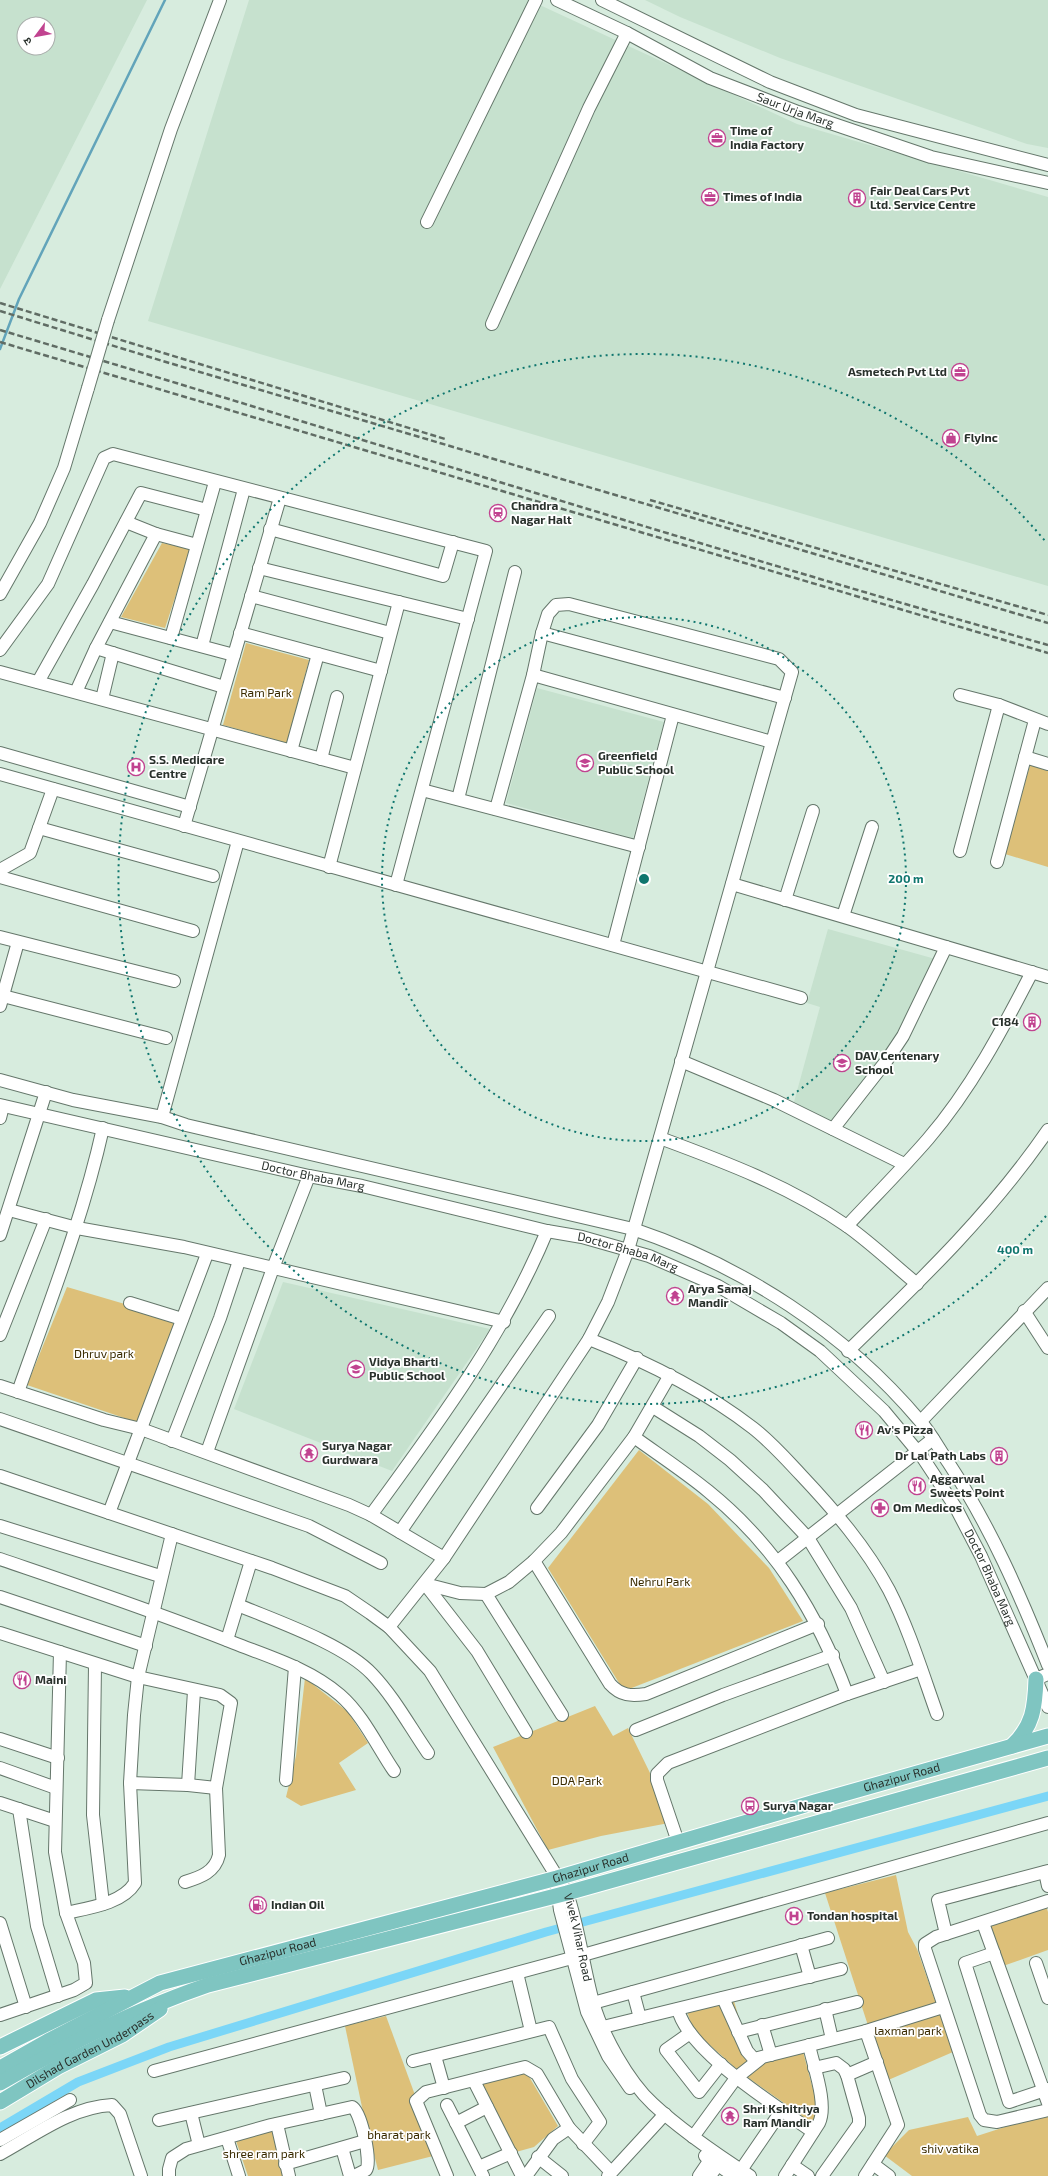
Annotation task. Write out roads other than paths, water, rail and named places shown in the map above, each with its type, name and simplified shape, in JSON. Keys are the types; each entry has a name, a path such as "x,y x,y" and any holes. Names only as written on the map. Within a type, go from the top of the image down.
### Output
{"main road":[{"path":"1011,1747 1022,1736 1031,1721 1042,1677"},
{"name":"Ghazipur Road","path":"0,2068 160,1983 557,1878 1048,1736"},
{"name":"Ghazipur Road","path":"0,2083 55,2051 154,2004 208,1985 562,1894 1048,1758"},
{"name":"Dilshad Garden Underpass","path":"0,2102 58,2067 122,2035 179,1995"},
{"name":"Dilshad Garden Underpass","path":"0,2047 96,2000 134,1996"}],"street":[{"path":"0,594 40,523 64,468 108,320 171,129 220,0"},
{"path":"427,222 536,0"},
{"name":"Saur Urja Marg","path":"557,0 627,33 710,78 842,128 931,157 1048,183"},
{"name":"Saur Urja Marg","path":"602,0 770,82 856,115 1048,165"},
{"path":"492,324 588,108 627,33"},
{"path":"0,650 48,584 106,456 113,454 215,482 486,550 396,885"},
{"path":"171,638 215,482"},
{"path":"202,646 244,489"},
{"path":"38,682 93,584 141,493 207,510"},
{"path":"184,826 280,498"},
{"path":"126,522 156,534 197,545"},
{"path":"270,529 443,576 453,542"},
{"path":"76,692 96,648 156,534"},
{"path":"259,568 468,619"},
{"path":"458,799 515,572"},
{"path":"251,596 390,633"},
{"path":"329,867 390,633 400,602"},
{"path":"389,1627 426,1584 444,1558 589,1339 608,1302 628,1250 792,672 779,659 569,604 556,605 551,608 542,633 533,675 496,809"},
{"path":"110,622 234,655"},
{"path":"240,632 381,671"},
{"path":"542,633 785,698"},
{"path":"96,648 224,687"},
{"path":"102,699 114,653"},
{"path":"291,751 318,654"},
{"path":"0,672 355,768"},
{"path":"533,675 772,742"},
{"path":"960,695 999,706 1048,724"},
{"path":"321,759 337,697"},
{"path":"960,851 999,706"},
{"path":"614,945 673,715"},
{"path":"997,862 1035,720"},
{"path":"0,753 190,807"},
{"path":"1025,757 1048,764"},
{"path":"0,774 801,998"},
{"path":"0,870 30,853 53,790"},
{"path":"422,790 639,847"},
{"path":"785,900 813,811"},
{"path":"843,916 872,827"},
{"path":"39,828 213,876"},
{"path":"162,1117 238,841"},
{"path":"0,877 193,931"},
{"path":"732,884 1048,977"},
{"path":"0,937 174,981"},
{"path":"18,942 1,1001 166,1038"},
{"path":"832,1129 887,1060 903,1036 946,947"},
{"path":"847,1226 928,1138 967,1086 995,1044 1032,972"},
{"path":"681,1061 774,1100 904,1164"},
{"name":"Doctor Bhaba Marg","path":"0,1080 73,1100 162,1117 186,1125 355,1166 634,1229 660,1238 713,1262 770,1293 800,1312 848,1351 884,1383 921,1421 973,1500 1001,1554 1048,1665"},
{"path":"0,1234 46,1092"},
{"path":"0,1118 2,1105"},
{"name":"Doctor Bhaba Marg","path":"2,1105 309,1176 362,1186 547,1231 582,1237 650,1256 718,1286 781,1323 820,1351 884,1411 918,1452 956,1508 981,1556 1014,1634 1042,1677 1048,1707"},
{"path":"18,1392 77,1228 91,1182 104,1128"},
{"path":"848,1351 917,1284 990,1208 1026,1162 1048,1130"},
{"path":"660,1138 764,1178 847,1226 917,1284"},
{"path":"207,1452 273,1268 309,1176"},
{"path":"9,1210 77,1228 184,1247 207,1254 504,1322"},
{"path":"0,1335 46,1219"},
{"path":"371,1515 436,1426 504,1322 532,1268 547,1231"},
{"path":"109,1513 207,1254"},
{"path":"172,1441 220,1318 239,1261"},
{"path":"921,1421 1024,1311 1048,1288"},
{"path":"130,1303 182,1319"},
{"path":"1024,1311 1048,1348"},
{"path":"400,1532 548,1316"},
{"path":"589,1339 637,1358 670,1375 754,1429 780,1453 838,1514 877,1569 889,1590 902,1618 937,1714"},
{"path":"537,1508 598,1425 637,1358"},
{"path":"426,1584 460,1593 486,1594 509,1582 534,1561 561,1533 634,1437 653,1407 670,1375"},
{"path":"0,1386 104,1420 141,1429 207,1452 371,1515 444,1558"},
{"path":"653,1407 699,1436 730,1460 763,1490 808,1538 851,1608 884,1682"},
{"path":"0,1419 129,1462 309,1526 382,1563"},
{"path":"634,1437 708,1491 761,1542 778,1561 818,1624 833,1655 848,1694"},
{"path":"778,1561 933,1439"},
{"name":"Vivek Vihar Road","path":"0,1476 251,1561 345,1596 389,1627 430,1671 557,1878 578,1956 587,2012 608,2056 626,2084 646,2107 693,2138 716,2159"},
{"path":"0,1526 160,1576"},
{"path":"66,1913 103,1904 127,1892 134,1883 130,1783 131,1751 138,1677 146,1646 160,1576 172,1534"},
{"path":"0,1559 152,1611 295,1667 320,1680 353,1708 394,1771"},
{"path":"227,1640 251,1561"},
{"path":"534,1561 610,1684 617,1691 627,1695 646,1694 818,1624"},
{"path":"426,1584 477,1651 526,1732"},
{"path":"486,1594 562,1715"},
{"path":"0,1597 146,1646"},
{"path":"238,1605 333,1646 357,1660 372,1674 428,1753"},
{"path":"0,1634 138,1677 194,1691 220,1695 231,1703 216,1788 219,1855 216,1865 201,1876 185,1882"},
{"path":"0,2015 58,1996 74,1990 86,1983 84,1963 66,1913 58,1873 55,1821 60,1652"},
{"path":"636,1730 723,1695 833,1655"},
{"path":"96,1665 94,1815 103,1904"},
{"path":"286,1780 295,1667"},
{"path":"678,1842 657,1780 657,1774 662,1767 668,1763 725,1740 848,1694 921,1669"},
{"path":"188,1785 194,1691"},
{"path":"0,1739 58,1758"},
{"path":"0,1768 56,1788"},
{"path":"130,1783 188,1785 216,1788"},
{"path":"0,1803 55,1821"},
{"path":"19,1809 37,1926 58,1996"},
{"path":"154,2071 517,1973 1048,1823"},
{"path":"946,1934 938,1900 1046,1871 1048,1886"},
{"path":"1048,1901 946,1934 932,1939 925,1944 943,2007 980,2115 984,2120 997,2122 1048,2110"},
{"path":"983,1923 1046,2089 1048,2104"},
{"path":"0,1927 26,2007"},
{"path":"593,2003 828,1938"},
{"path":"801,1945 810,1977"},
{"path":"994,1953 965,1963 1009,2102 1046,2089"},
{"name":"Vivek Vihar Road","path":"578,1956 593,2003 603,2027 634,2080 662,2117 687,2144 742,2174"},
{"path":"1036,1963 1048,1998"},
{"path":"603,2027 678,2010 841,1969"},
{"path":"517,1973 531,2031"},
{"path":"633,1992 640,2018"},
{"path":"724,1998 738,2032 751,2057 766,2057 866,2031 943,2007"},
{"path":"738,2032 857,2002"},
{"path":"825,2009 832,2039"},
{"path":"678,2010 683,2026 736,2078 813,2132"},
{"path":"762,2025 766,2057"},
{"path":"413,2062 549,2027 572,2079 600,2122 583,2144"},
{"path":"865,2176 898,2125 866,2031"},
{"path":"690,2033 666,2050 699,2092 721,2064"},
{"path":"785,2176 822,2115 821,2097 809,2045"},
{"path":"435,2056 444,2088"},
{"path":"693,2138 736,2078 766,2057"},
{"path":"847,2075 877,2062"},
{"path":"814,2068 836,2063 844,2068 859,2118 859,2124 822,2176"},
{"path":"447,2176 416,2101 426,2092 474,2081 517,2068 525,2067 530,2069 536,2074 569,2128 609,2174 662,2117"},
{"path":"159,2120 344,2078"},
{"path":"474,2081 522,2176"},
{"path":"315,2085 321,2114"},
{"path":"0,2140 70,2100"},
{"path":"0,2154 58,2121 81,2111 112,2105 120,2114 141,2176"},
{"path":"447,2105 481,2171 511,2153"},
{"path":"169,2176 169,2168 172,2158 180,2152 199,2145 277,2124 349,2107 355,2108 369,2160 368,2167 362,2173 354,2176"},
{"path":"456,2123 487,2107"},
{"path":"742,2174 782,2110"},
{"path":"191,2113 199,2145"},
{"path":"277,2124 287,2170 342,2148 365,2141"},
{"path":"526,2176 538,2157 553,2139 569,2128"},
{"path":"227,2138 237,2175"},
{"path":"342,2148 350,2176"},
{"path":"538,2157 562,2176"},
{"path":"699,2176 716,2159"},
{"path":"710,2176 716,2159"},
{"path":"873,2164 890,2176"},
{"path":"792,2165 808,2176"}],"waterway":[{"path":"0,349 19,299 165,0"},
{"path":"0,2128 78,2082 169,2047 546,1932 1048,1796"}],"railway":[{"path":"0,303 445,439"},
{"path":"0,311 166,362 1048,623"},
{"path":"0,330 785,569 1048,645"},
{"path":"0,342 1048,653"},
{"path":"650,500 1048,615"}],"place":[{"name":"Time of India Factory","path":"717,138"},
{"name":"Times of India","path":"710,197"},
{"name":"Fair Deal Cars Pvt Ltd. Service Centre","path":"857,198"},
{"name":"Asmetech Pvt Ltd","path":"960,372"},
{"name":"FlyInc","path":"951,438"},
{"name":"Chandra Nagar Halt","path":"498,513"},
{"name":"Greenfield Public School","path":"585,763"},
{"name":"S.S. Medicare Centre","path":"136,767"},
{"name":"C184","path":"1032,1022"},
{"name":"DAV Centenary School","path":"842,1063"},
{"name":"Arya Samaj Mandir","path":"675,1296"},
{"name":"Vidya Bharti Public School","path":"356,1369"},
{"name":"Av's Pizza","path":"864,1430"},
{"name":"Surya Nagar Gurdwara","path":"309,1453"},
{"name":"Dr Lal Path Labs","path":"999,1456"},
{"name":"Aggarwal Sweets Point","path":"917,1486"},
{"name":"Om Medicos","path":"880,1508"},
{"name":"Maini","path":"22,1680"},
{"name":"Surya Nagar","path":"750,1806"},
{"name":"Indian Oil","path":"258,1905"},
{"name":"Tondan hospital","path":"794,1916"},
{"name":"Shri Kshitriya Ram Mandir","path":"730,2116"}],"park label":[{"name":"Ram Park","path":"266,693"},
{"name":"Dhruv park","path":"104,1354"},
{"name":"Nehru Park","path":"660,1582"},
{"name":"DDA Park","path":"577,1781"},
{"name":"laxman park","path":"908,2031"},
{"name":"bharat park","path":"399,2135"},
{"name":"shiv vatika","path":"950,2149"},
{"name":"shree ram park","path":"264,2154"}]}
